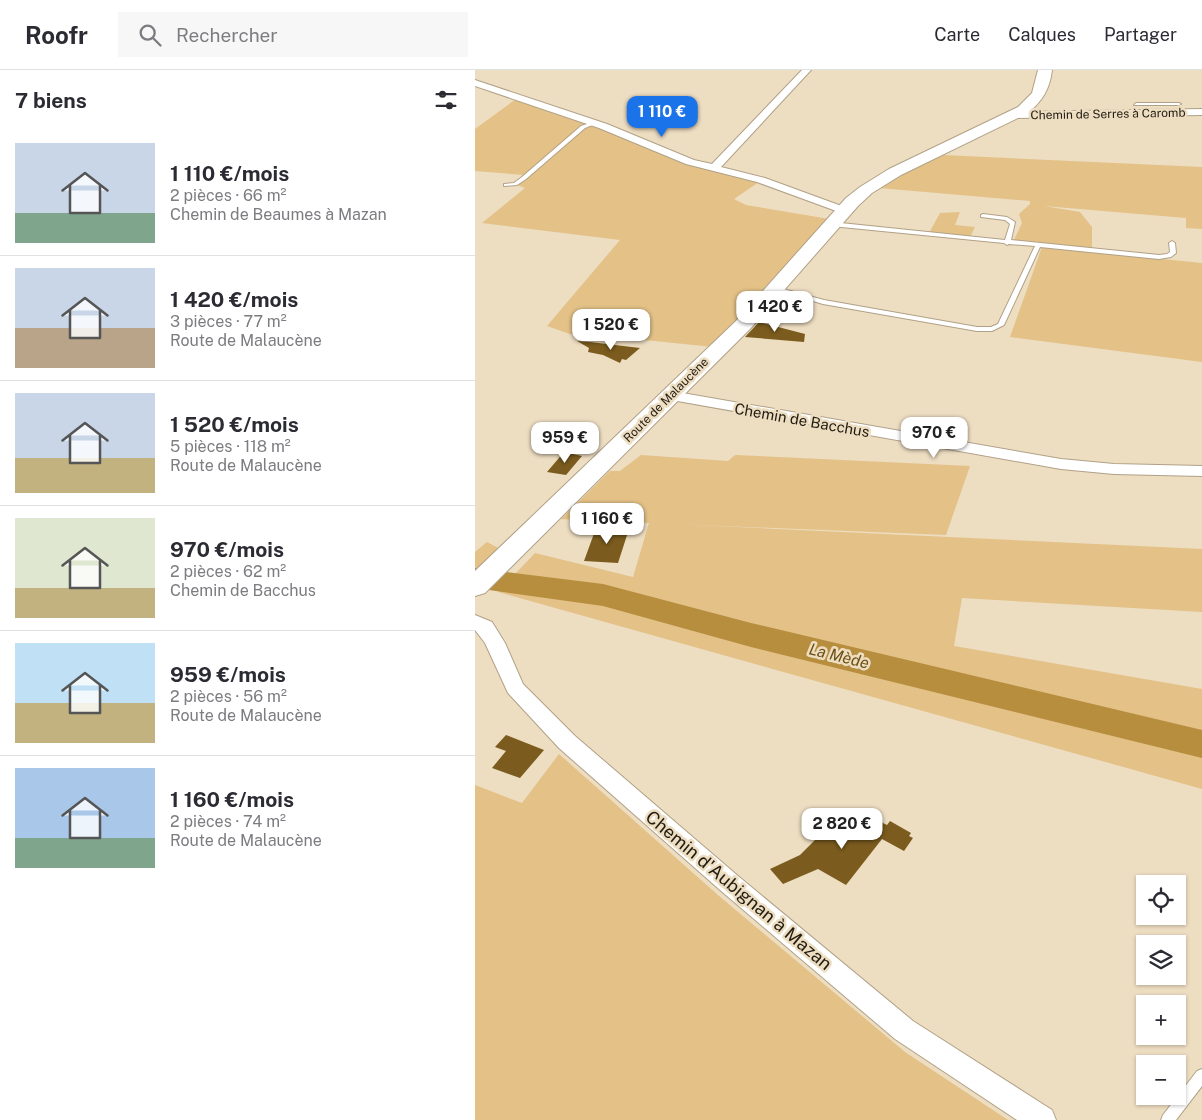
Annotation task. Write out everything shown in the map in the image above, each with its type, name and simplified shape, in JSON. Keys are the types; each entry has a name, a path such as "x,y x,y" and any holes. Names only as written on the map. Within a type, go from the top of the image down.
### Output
{"main road":[{"name":"Route de Malaucène","path":"483,580 743,325 843,210 866,190 895,172 1014,115 1039,96 1043,89 1045,70"}],"street":[{"path":"715,168 807,70"},
{"path":"475,84 593,124 690,162 794,191 843,210"},
{"name":"Chemin de Serres à Caromb","path":"1014,115 1138,109 1202,112"},
{"name":"Chemin de Bacchus","path":"671,396 1061,464 1114,469 1202,472"},
{"name":"Chemin d'Aubignan à Mazan","path":"475,621 485,628 495,643 515,688 567,742 729,883 904,1030 1042,1120"}],"lane":[{"path":"1134,97 1138,109 1179,104"},
{"path":"506,185 515,184 524,178 583,128 593,124"},
{"path":"983,216 1007,219 1013,223 1007,243"},
{"path":"831,224 1159,257 1169,256 1173,253 1172,243"},
{"path":"775,289 823,302 977,329 992,329 1001,325 1038,245"},
{"path":"1168,1120 1202,1075"}],"shaded area":[{"path":"516,99 585,122 524,175 475,171 475,129"},
{"path":"594,126 688,164 759,182 734,199 746,205 829,219 713,347 570,334 547,326 620,240 482,223 525,188 517,185 587,127"},
{"path":"943,155 1202,167 1202,229 1186,228 1186,218 1044,206 1080,212 1092,227 1092,249 1013,242 1022,223 1019,214 1030,204 1030,201 879,188 899,175"},
{"path":"960,212 955,225 975,227 970,237 929,233 940,213"},
{"path":"1042,247 1202,263 1202,362 1010,337"},
{"path":"641,455 728,461 735,455 970,466 946,535 674,524 1202,549 1202,612 962,598 954,646 1202,689 1202,789 498,592 535,553 633,577 649,523 561,519 610,471 620,471"},
{"path":"487,542 502,550 475,571 475,552"},
{"path":"559,754 719,896 905,1052 1008,1120 475,1120 475,785 522,803"}],"building":[{"path":"759,322 805,334 804,342 745,337"},
{"path":"577,341 640,348 626,360 622,359 620,363 603,355 588,352 589,348"},
{"path":"564,452 582,456 566,475 547,472"},
{"path":"596,528 629,529 618,563 584,561"},
{"path":"506,735 544,750 520,778 492,768 506,751 495,747"},
{"path":"839,816 868,831 877,820 887,825 890,821 911,833 909,836 913,838 904,851 882,839 846,885 818,869 783,884 770,869 800,855"}],"waterway":[{"name":"La Mède","path":"475,578 603,595 751,635 1202,744"}]}
